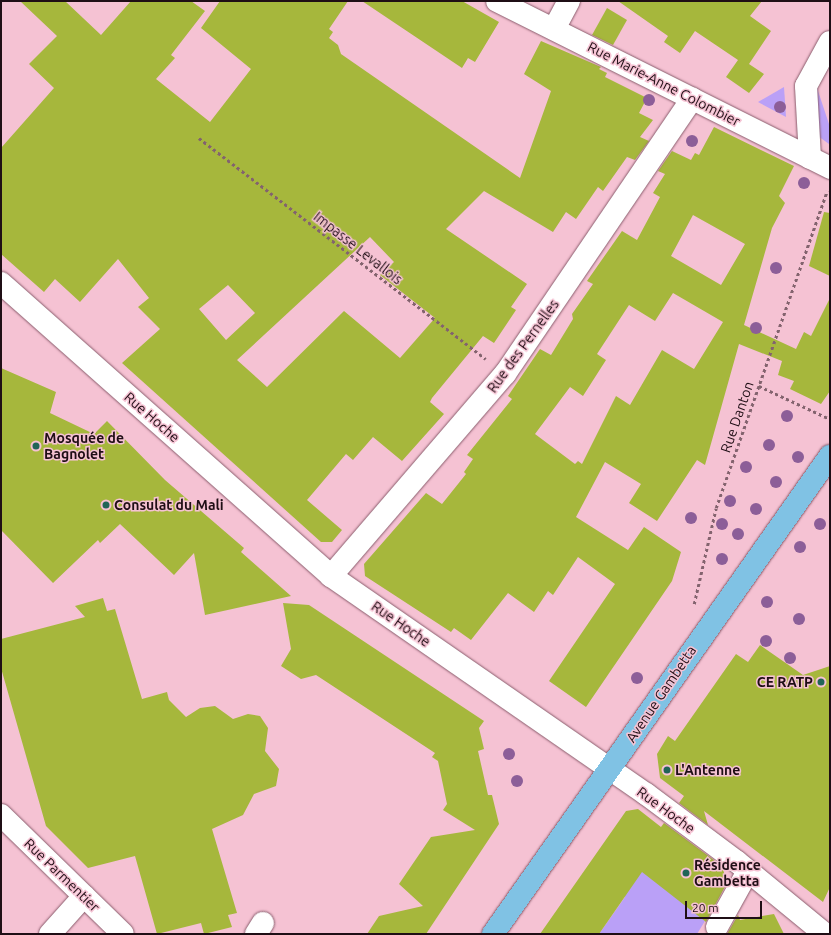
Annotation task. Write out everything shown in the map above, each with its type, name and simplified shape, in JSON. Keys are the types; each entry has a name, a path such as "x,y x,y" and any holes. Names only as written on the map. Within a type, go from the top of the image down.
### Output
{"main road":[{"name":"Avenue Gambetta","path":"493,934 830,456"}],"street":[{"name":"Rue Marie-Anne Colombier","path":"497,1 830,168"},
{"path":"554,29 569,1"},
{"path":"810,158 806,86 830,42"},
{"name":"Rue des Pernelles","path":"331,576 505,374 692,98"},
{"name":"Rue Hoche","path":"1,283 331,576 609,769 748,871 825,934"},
{"name":"Rue Parmentier","path":"1,815 123,934"},
{"path":"716,927 748,871"},
{"path":"50,934 84,896"}],"path":[{"name":"Impasse Levallois","path":"199,138 505,374"},
{"name":"Rue Danton","path":"693,609 716,508 830,183"},
{"path":"759,386 830,419"}],"shaded area":[{"path":"784,87 786,117 758,102"},
{"path":"817,88 830,127 829,144 818,136"},
{"path":"638,865 705,921 697,934 599,934 625,897 619,893"}],"building":[{"path":"20,1 65,1 101,35 131,1 191,1 205,11 171,55 175,58 156,79 210,122 251,69 201,28 220,1 348,1 329,29 333,32 329,38 338,45 341,54 520,178 551,91 524,74 541,41 601,67 599,69 607,73 605,77 647,98 639,113 653,120 640,137 649,141 635,160 627,157 603,191 598,187 576,219 566,212 553,232 484,191 446,229 527,284 511,307 516,310 494,343 483,336 432,398 430,402 444,414 402,461 373,437 353,460 346,454 307,500 342,530 332,542 321,542 122,363 160,329 138,307 149,298 118,259 80,302 55,279 44,292 1,254 1,148 54,88 29,64 57,36","holes":["370,237 394,262 380,275 435,318 400,358 344,311 267,387 237,360","228,285 255,313 226,340 199,309"]},
{"path":"362,1 462,1 499,22 475,62 468,58 462,68"},
{"path":"618,1 762,1 750,16 771,31 749,64 764,74 749,93 726,77 738,60 695,31 680,53 664,42 668,36"},
{"path":"607,8 627,20 613,45 592,35"},
{"path":"714,127 794,166 779,196 785,203 772,228 744,325 796,349 804,332 811,336 830,298 830,391 821,404 790,389 794,381 778,375 782,361 739,344 705,465 697,460 657,521 629,503 641,484 605,462 576,517 628,550 644,527 681,552 672,581 586,707 549,681 615,584 578,557 553,595 548,591 534,612 508,593 471,640 454,628 451,632 365,576 364,564 426,493 442,504 466,474 464,472 473,459 467,455 512,399 508,396 540,349 551,355 573,319 572,314 593,284 587,281 622,231 637,240 660,197 653,193 665,174 658,171 672,151 691,160 695,153 699,155","holes":["693,215 745,244 721,285 671,256","673,293 723,322 694,369 662,350 630,405 616,396 582,464 578,461 575,464 535,434 570,387 583,396 606,360 597,354 629,305 655,321"]},
{"path":"824,212 830,213 830,276 809,266"},
{"path":"1,368 56,392 50,413 94,434 107,421 165,480 244,548 241,552 291,596 205,615 194,553 174,575 120,524 100,543 98,540 53,583 1,530"},
{"path":"103,598 107,611 115,609 142,699 167,692 169,700 186,717 200,708 215,706 233,719 248,714 260,716 268,728 265,751 279,769 276,786 254,794 243,815 212,829 237,913 228,915 232,927 204,934 201,923 157,934 135,856 88,868 46,826 1,668 1,639 85,617 75,606"},
{"path":"283,603 309,605 484,721 479,728 484,749 478,751 488,795 492,795 499,824 426,934 367,934 379,916 423,906 399,884 431,837 475,830 443,810 447,804 438,761 432,757 435,753 316,675 301,679 281,666 291,649"},
{"path":"760,645 803,675 830,666 830,887 823,902 704,811 708,825 679,803 684,796 660,778 657,754 668,736 675,741 736,654 748,662"},
{"name":"Résidence Gambetta","path":"638,809 661,827 664,823 722,866 727,883 706,922 642,872 599,934 540,934 626,811"},
{"path":"774,914 784,934 727,934 738,915 740,920"}],"place":[{"name":"Mosquée de Bagnolet","path":"36,446"},
{"name":"Consulat du Mali","path":"106,505"},
{"name":"CE RATP","path":"821,682"},
{"name":"L'Antenne","path":"667,770"},
{"name":"Résidence Gambetta","path":"686,873"}]}
